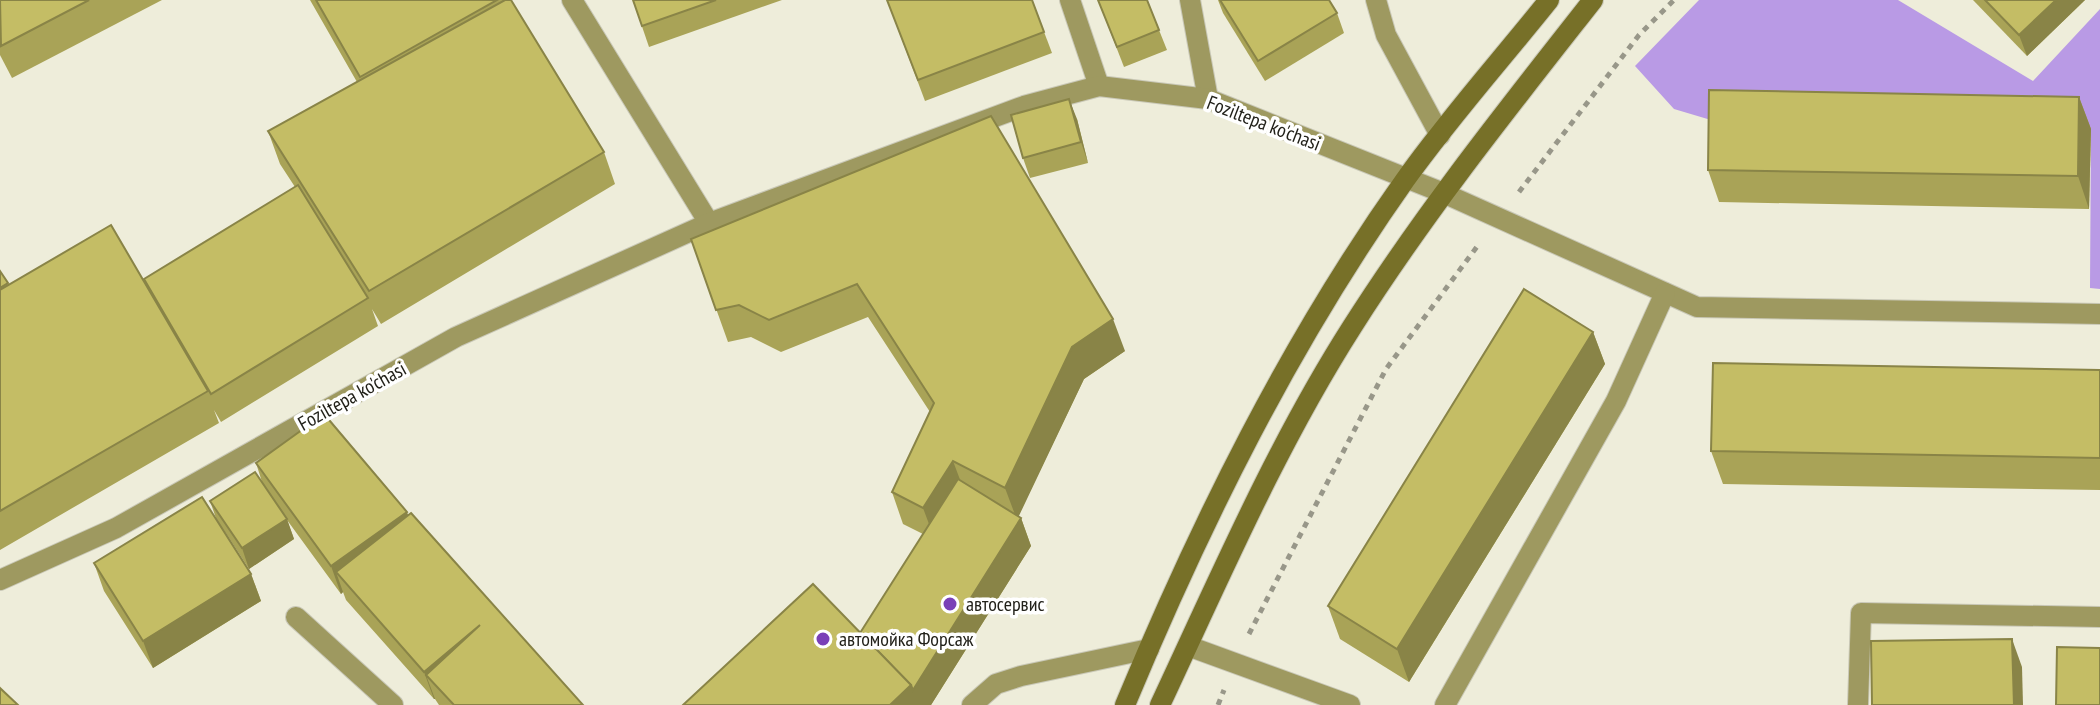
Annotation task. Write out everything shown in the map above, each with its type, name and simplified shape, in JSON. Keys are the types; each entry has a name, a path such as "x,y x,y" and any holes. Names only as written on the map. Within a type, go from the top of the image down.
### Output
{"main road":[{"path":"1125,705 1149,649 1284,373 1319,310 1405,179 1549,0"},
{"path":"1160,705 1292,429 1351,328 1441,192 1593,0"}],"street":[{"path":"572,0 709,223"},
{"path":"1070,0 1099,86"},
{"path":"1190,0 1208,99"},
{"path":"1376,0 1386,35 1440,135"},
{"name":"Foziltepa ko'chasi","path":"0,580 116,528 456,337 709,223 1024,106 1099,86 1208,99 1441,192 1697,307 2100,314"},
{"path":"1445,705 1616,401 1665,293"},
{"path":"1858,705 1861,613 2100,617"},
{"path":"296,617 393,705"},
{"path":"1188,646 1350,705"},
{"path":"972,705 996,684 1021,676 1149,649"}],"path":[{"path":"1218,705 1234,663 1386,369 1639,35 1674,0"}],"shaded area":[{"path":"1699,0 1898,0 2033,81 2100,9 2100,289 2090,288 2091,129 1721,123 1674,109 1635,66"}],"building":[{"path":"0,0 89,0 1,46"},
{"path":"316,0 497,0 360,77"},
{"path":"505,0 511,0 604,152 369,291 268,131"},
{"path":"633,0 716,0 642,26"},
{"path":"887,0 1032,0 1044,32 918,80"},
{"path":"1098,0 1147,0 1159,30 1117,47"},
{"path":"1220,0 1329,0 1337,13 1258,61"},
{"path":"1985,0 2056,0 2019,35"},
{"path":"1709,90 2079,97 2078,176 1708,170"},
{"path":"1069,99 1081,142 1023,158 1011,115"},
{"path":"991,116 1113,319 1072,347 1005,488 953,461 923,508 892,492 934,403 857,284 769,320 739,305 716,310 691,239"},
{"path":"298,185 368,298 211,394 144,279"},
{"path":"111,225 208,391 0,511 0,290"},
{"path":"0,271 8,283 0,288"},
{"path":"1524,289 1593,332 1397,649 1328,606"},
{"path":"1713,363 2100,370 2100,458 1711,451"},
{"path":"324,414 407,512 331,566 256,463"},
{"path":"255,472 287,519 242,548 210,501"},
{"name":"автосервис","path":"958,479 1021,518 913,690 860,633"},
{"path":"202,497 251,574 143,641 94,563"},
{"path":"411,513 583,705 454,705 426,675 480,625 424,672 336,572"},
{"path":"813,584 911,685 890,705 683,705"},
{"path":"2012,639 2014,705 1872,705 1871,641"},
{"path":"2057,647 2100,648 2100,705 2056,705"},
{"path":"0,688 18,705 0,705"}],"place":[{"name":"автосервис","path":"950,604"},
{"name":"автомойка Форсаж","path":"823,639"}]}
